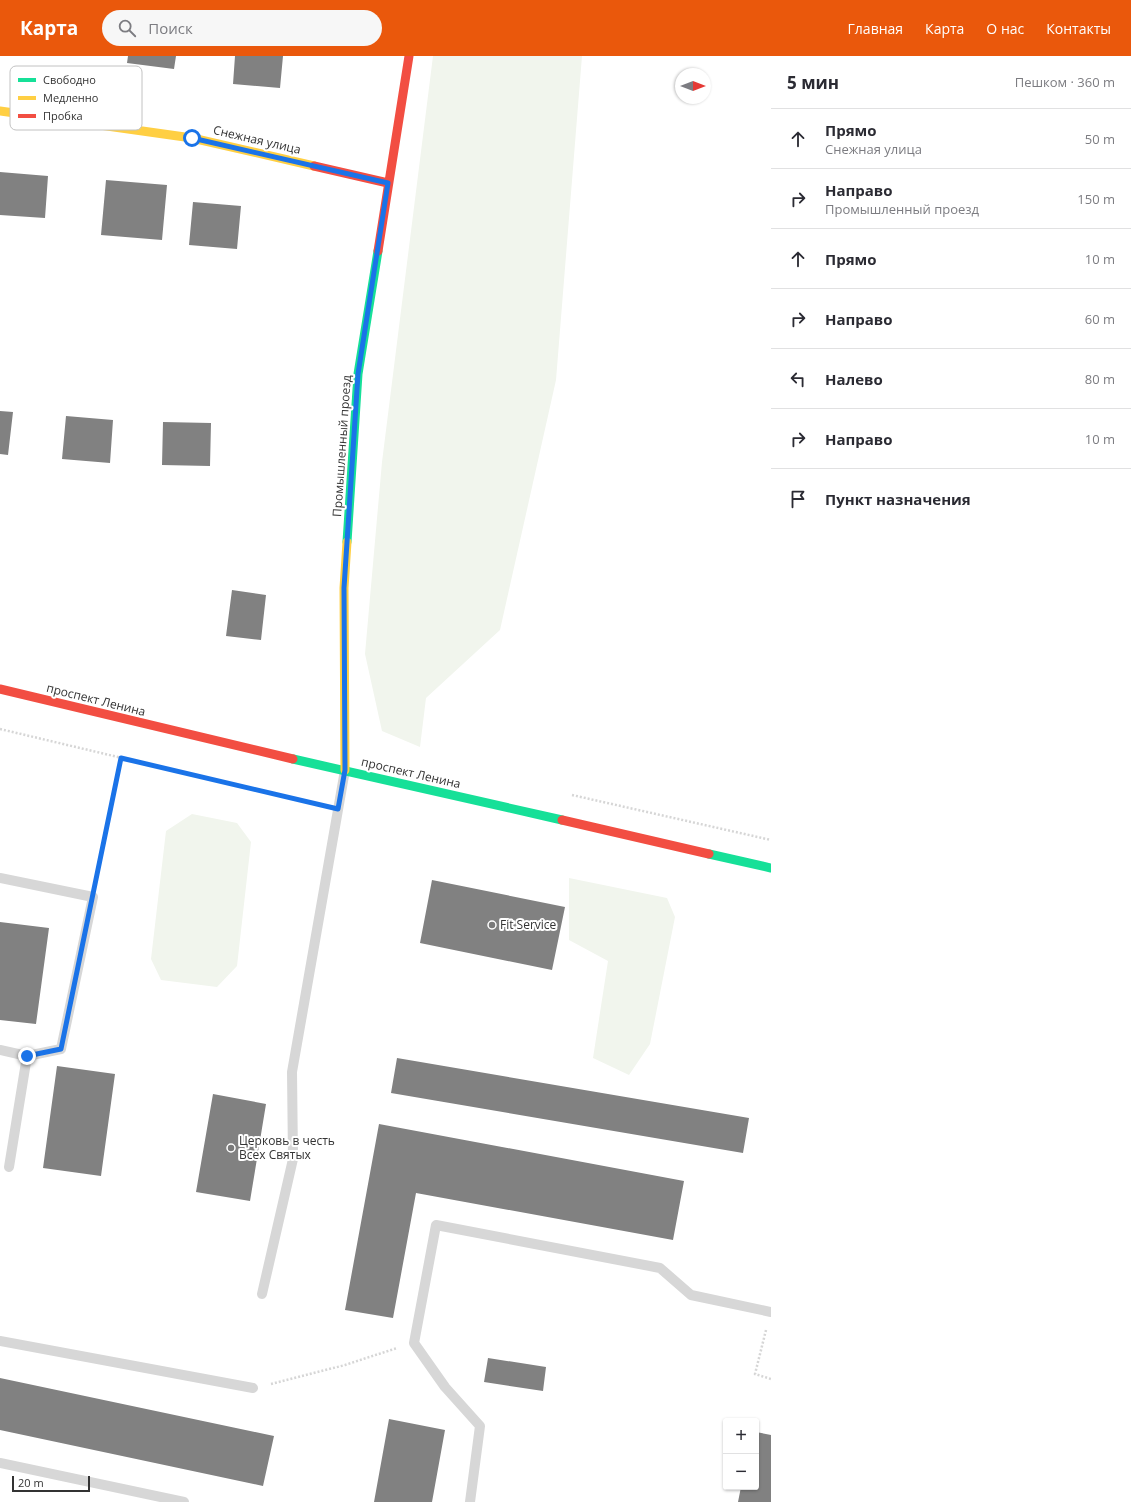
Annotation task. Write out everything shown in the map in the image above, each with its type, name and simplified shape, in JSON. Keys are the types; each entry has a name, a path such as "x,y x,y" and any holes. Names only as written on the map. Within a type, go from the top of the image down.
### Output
{"street":[{"name":"Промышленный проезд","path":"345,770 344,588 358,374 409,56"},
{"name":"Снежная улица","path":"0,111 10,112"},
{"name":"Снежная улица","path":"135,130 192,138 388,183"},
{"name":"проспект Ленина","path":"0,689 296,760 771,868"}],"lane":[{"path":"262,1294 293,1159 292,1072 345,770"},
{"path":"0,878 93,896 61,1049 27,1056 0,1050"},
{"path":"9,1167 27,1056"},
{"path":"470,1502 480,1426 445,1386 414,1342 436,1224 660,1268 691,1295 771,1312"},
{"path":"0,1341 253,1388"},
{"path":"0,1463 184,1502"}],"path":[{"path":"0,729 338,809"},
{"path":"93,896 121,758"},
{"path":"766,1330 756,1374 771,1379"},
{"path":"253,1388 345,1366 414,1342"}],"shaded area":[{"path":"433,56 582,56 556,380 500,630 426,698 420,747 382,731 365,654 382,462"},
{"path":"192,814 237,823 251,842 237,966 217,987 161,980 151,959 166,831"},
{"path":"569,878 667,898 675,917 650,1044 629,1075 593,1058 608,961 569,940"}],"building":[{"path":"128,56 176,56 174,69 127,63"},
{"path":"235,56 283,56 280,88 233,84"},
{"path":"0,172 48,176 45,218 0,215"},
{"path":"106,180 167,185 162,240 101,235"},
{"path":"193,202 241,206 237,249 189,245"},
{"path":"0,411 13,412 8,455 0,454"},
{"path":"66,416 113,420 110,463 62,459"},
{"path":"163,422 211,423 210,466 162,465"},
{"path":"232,590 266,595 261,640 226,636"},
{"name":"Fit Service","path":"432,880 565,907 552,970 420,943"},
{"path":"0,922 49,928 36,1024 0,1020"},
{"path":"397,1058 749,1118 743,1153 391,1093"},
{"path":"57,1066 115,1074 101,1176 43,1168"},
{"name":"Церковь в честь Всех Святых","path":"213,1094 266,1104 250,1201 196,1192"},
{"path":"379,1124 684,1181 673,1240 416,1193 393,1318 345,1310"},
{"path":"488,1358 546,1367 543,1391 484,1382"},
{"path":"0,1378 274,1436 263,1486 0,1430"},
{"path":"389,1419 445,1430 432,1502 374,1502"},
{"path":"759,1433 771,1435 771,1502 738,1502 740,1490 759,1490"}],"traffic: fast":[{"path":"347,542 358,374 378,251"},
{"path":"293,759 562,820"},
{"path":"709,854 771,868"}],"traffic: slow":[{"path":"0,111 10,112"},
{"path":"135,130 192,138 314,166"},
{"path":"345,770 344,588 347,542"}],"traffic: jam":[{"path":"378,251 409,56"},
{"path":"314,166 388,183"},
{"path":"0,689 293,759"},
{"path":"562,820 709,854"}],"place":[{"name":"Fit Service","path":"492,925"},
{"name":"Церковь в честь Всех Святых","path":"231,1148"}],"route":[{"path":"27,1056 61,1049 121,758 338,809 345,770 344,588 358,374 388,183 192,138"}]}
